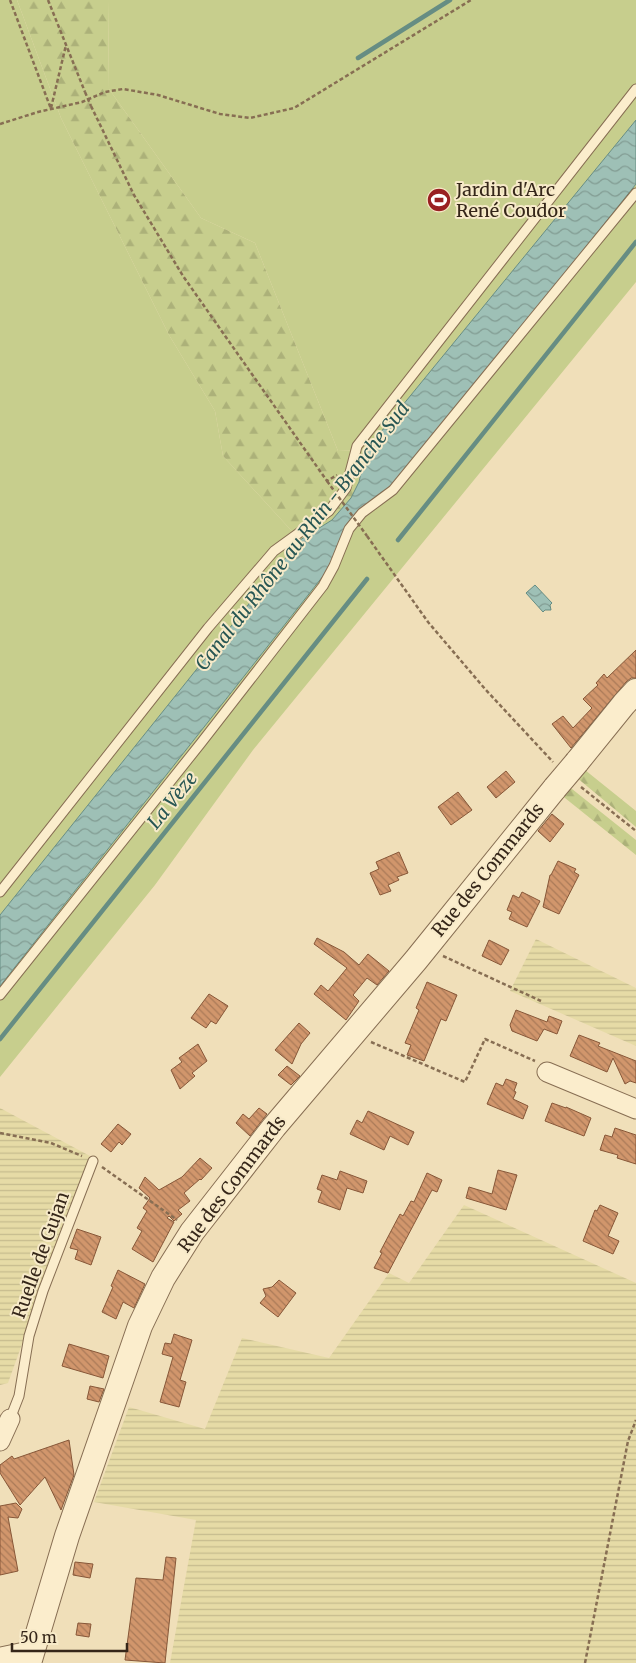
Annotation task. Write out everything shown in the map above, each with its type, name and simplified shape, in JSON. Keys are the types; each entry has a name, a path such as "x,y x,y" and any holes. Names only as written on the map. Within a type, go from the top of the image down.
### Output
{"street":[{"name":"Rue des Commards","path":"2,1659 32,1656 68,1536 140,1326 163,1278 193,1230 274,1127 426,948 566,774 636,691"},
{"path":"547,1072 636,1109"},
{"path":"0,1441 10,1419"}],"lane":[{"path":"0,892 208,628 274,551 329,512 346,488 357,446 636,89"},
{"path":"0,995 195,751 323,586 334,566 349,529 362,513 394,490 636,193"},
{"name":"Ruelle de Gujan","path":"10,1419 19,1396 30,1336 43,1291 93,1161"}],"path":[{"path":"10,0 51,109"},
{"path":"48,0 91,106 134,195 183,276 327,481 428,622 485,690 566,774 636,831"},
{"path":"0,124 82,102 105,92 123,89 158,95 220,114 250,118 287,110 294,108 472,0"},
{"path":"51,109 66,45"},
{"path":"426,948 541,1001"},
{"path":"352,1034 465,1082 485,1039 538,1062 547,1072"},
{"path":"0,1132 51,1143 93,1161 193,1230"},
{"path":"584,1663 628,1441 636,1420"}],"shaded area":[{"path":"536,939 636,988 636,1046 510,991"},
{"path":"0,1108 90,1156 8,1383 0,1385"},
{"path":"464,1205 636,1283 636,1663 170,1663 196,1520 94,1502 129,1407 205,1429 242,1338 329,1358 389,1273 409,1283"}],"green space":[{"path":"0,0 17,0 61,118 169,335 215,411 223,456 300,540 0,915"},
{"path":"17,0 108,0 109,89 201,218 255,243 338,451 366,450 359,482 351,498 332,520 300,540 223,456 215,411 169,335 61,118"},
{"path":"108,0 636,0 636,120 366,450 338,451 255,243 201,218 109,89"},
{"path":"636,184 636,282 253,750 155,885 0,1077 0,986 327,571 350,523 377,496 395,486"},
{"path":"585,770 636,811 636,827 576,777"},
{"path":"567,785 636,840 636,855 560,794"}],"water":[{"path":"636,120 636,184 395,486 377,496 350,523 327,571 0,986 0,915 300,540 332,520 351,498 359,482 366,450"},
{"path":"535,585 552,603 550,605 551,610 543,612 526,593"}],"building":[{"path":"636,650 636,678 631,678 626,682 571,748 552,724 563,716 573,728 592,708 583,699 598,685 596,683 604,674 607,678"},
{"path":"506,771 515,782 496,798 487,787"},
{"path":"458,792 472,810 451,825 438,807"},
{"path":"552,814 564,824 550,842 538,831"},
{"path":"399,852 408,873 397,877 399,880 388,885 391,891 380,895 370,873 379,869 376,862"},
{"path":"558,861 576,869 574,872 579,875 559,914 543,907 550,875"},
{"path":"522,892 540,901 527,927 509,919 512,912 507,910 513,895 519,898"},
{"path":"317,938 344,952 359,965 368,954 389,971 377,985 367,978 353,995 359,1001 346,1020 314,994 321,985 328,991 347,968 314,944"},
{"path":"489,940 509,950 501,965 482,956"},
{"path":"427,982 457,995 446,1021 441,1019 424,1061 407,1055 411,1045 405,1043 419,1010 416,1008"},
{"path":"209,994 228,1006 216,1024 211,1021 206,1028 191,1018"},
{"path":"516,1010 547,1022 549,1016 562,1021 557,1034 544,1029 537,1041 512,1031 510,1025"},
{"path":"299,1023 310,1033 301,1044 292,1064 275,1050"},
{"path":"579,1035 600,1043 598,1046 636,1061 636,1083 630,1081 625,1084 613,1058 607,1072 570,1056"},
{"path":"198,1044 207,1061 192,1073 195,1076 180,1089 171,1070 182,1062 179,1058"},
{"path":"287,1066 300,1076 291,1085 278,1075"},
{"path":"506,1079 517,1083 513,1099 528,1106 523,1119 487,1104 496,1083 503,1086"},
{"path":"552,1103 591,1118 584,1136 545,1121"},
{"path":"259,1108 267,1114 250,1136 236,1123 243,1114 249,1119"},
{"path":"368,1111 414,1132 408,1145 390,1136 384,1150 350,1134 357,1120 362,1123"},
{"path":"118,1124 131,1134 122,1145 119,1142 111,1152 101,1144"},
{"path":"615,1128 636,1135 636,1164 617,1158 618,1155 600,1150 605,1135 612,1137"},
{"path":"200,1158 212,1168 201,1180 184,1193 190,1201 178,1210 182,1214 174,1221 169,1216 167,1218 174,1222 153,1262 132,1249 142,1231 137,1228 147,1211 143,1208 150,1198 139,1188 145,1177 159,1190 182,1177"},
{"path":"498,1170 517,1175 506,1210 466,1198 469,1187 492,1194"},
{"path":"340,1171 367,1181 363,1193 347,1188 340,1210 318,1202 322,1191 317,1189 322,1175 337,1180"},
{"path":"427,1173 442,1180 437,1192 432,1190 388,1273 374,1268 382,1253 380,1252 400,1214 403,1216 411,1201 414,1202"},
{"path":"600,1205 618,1213 608,1236 619,1241 613,1254 583,1241 595,1210 597,1211"},
{"path":"77,1229 101,1237 91,1265 75,1259 78,1250 70,1248"},
{"path":"118,1270 145,1284 134,1308 123,1302 116,1319 102,1312"},
{"path":"279,1280 296,1293 278,1317 260,1303 266,1296 263,1289 272,1287"},
{"path":"174,1334 192,1340 180,1380 186,1382 179,1407 160,1402 173,1357 162,1354 165,1343 171,1344"},
{"path":"69,1344 109,1356 103,1378 62,1366"},
{"path":"90,1386 104,1389 99,1402 87,1399"},
{"path":"69,1440 74,1475 61,1510 45,1477 20,1505 0,1473 0,1465 12,1456 14,1459"},
{"path":"16,1503 22,1509 18,1518 8,1517 18,1571 0,1575 0,1506"},
{"path":"166,1557 176,1558 165,1663 125,1660 136,1578 163,1580"},
{"path":"75,1562 93,1564 90,1578 73,1575"},
{"path":"78,1623 91,1624 89,1637 76,1635"}],"waterway":[{"path":"358,58 450,0"},
{"path":"398,540 636,242"},
{"name":"La Vèze","path":"0,1039 367,579"}],"place":[{"name":"Jardin d'Arc René Coudor","path":"439,200"}],"water label":[{"name":"Canal du Rhône au Rhin - Branche Sud","path":"302,536"}]}
